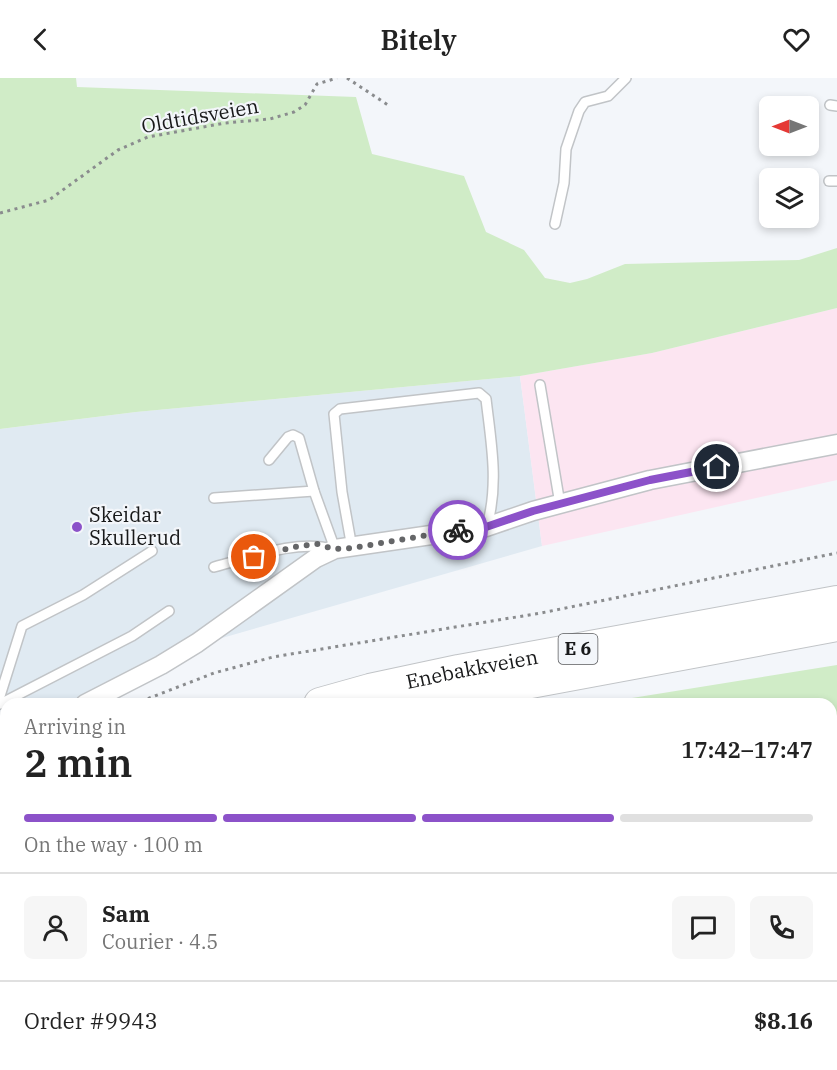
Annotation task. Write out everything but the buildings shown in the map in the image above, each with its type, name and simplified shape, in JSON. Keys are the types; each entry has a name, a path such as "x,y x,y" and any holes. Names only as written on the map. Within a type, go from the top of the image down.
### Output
{"highway":[{"name":"Enebakkveien","path":"341,698 459,671 837,602"},
{"name":"Enebakkveien","path":"445,698 837,625"}],"street":[{"path":"97,698 170,660 197,643 316,558 343,549 486,527 650,480 837,444"}],"lane":[{"path":"555,224 564,183 566,149 579,111 585,102 608,96 626,78"},
{"path":"540,385 560,504"},
{"path":"343,549 342,492 334,414 340,409 479,393 486,399 495,476 492,508 486,527"},
{"path":"270,460 288,437 293,435 299,438 314,491 343,549"},
{"path":"214,498 314,491"},
{"path":"214,567 294,547 317,544 343,549"},
{"path":"0,696 22,626 83,595 152,551"},
{"path":"12,698 132,636 169,611"}],"path":[{"name":"Oldtidsveien","path":"0,213 49,200 118,150 148,137 225,123 270,118 294,112 305,105 317,84 337,78"},
{"path":"347,78 388,105"},
{"path":"149,698 214,673 273,657 541,613 837,553"}],"shaded area":[{"path":"837,308 837,480 542,546 520,376 652,353"},
{"path":"520,376 542,546 215,640 97,698 0,698 0,429 136,412"}],"green space":[{"path":"0,78 76,78 77,87 356,97 372,154 464,176 486,232 524,250 545,278 570,283 625,264 799,260 837,248 837,308 652,353 520,376 136,412 0,429"},
{"path":"837,665 837,698 632,698"}],"way so far":[{"path":"254,557 294,547 317,544 334,549 352,548 458,530"}],"place":[{"name":"Skeidar Skullerud","path":"77,527"}],"route":[{"path":"458,530 486,527 533,511 650,480 717,467"}]}
